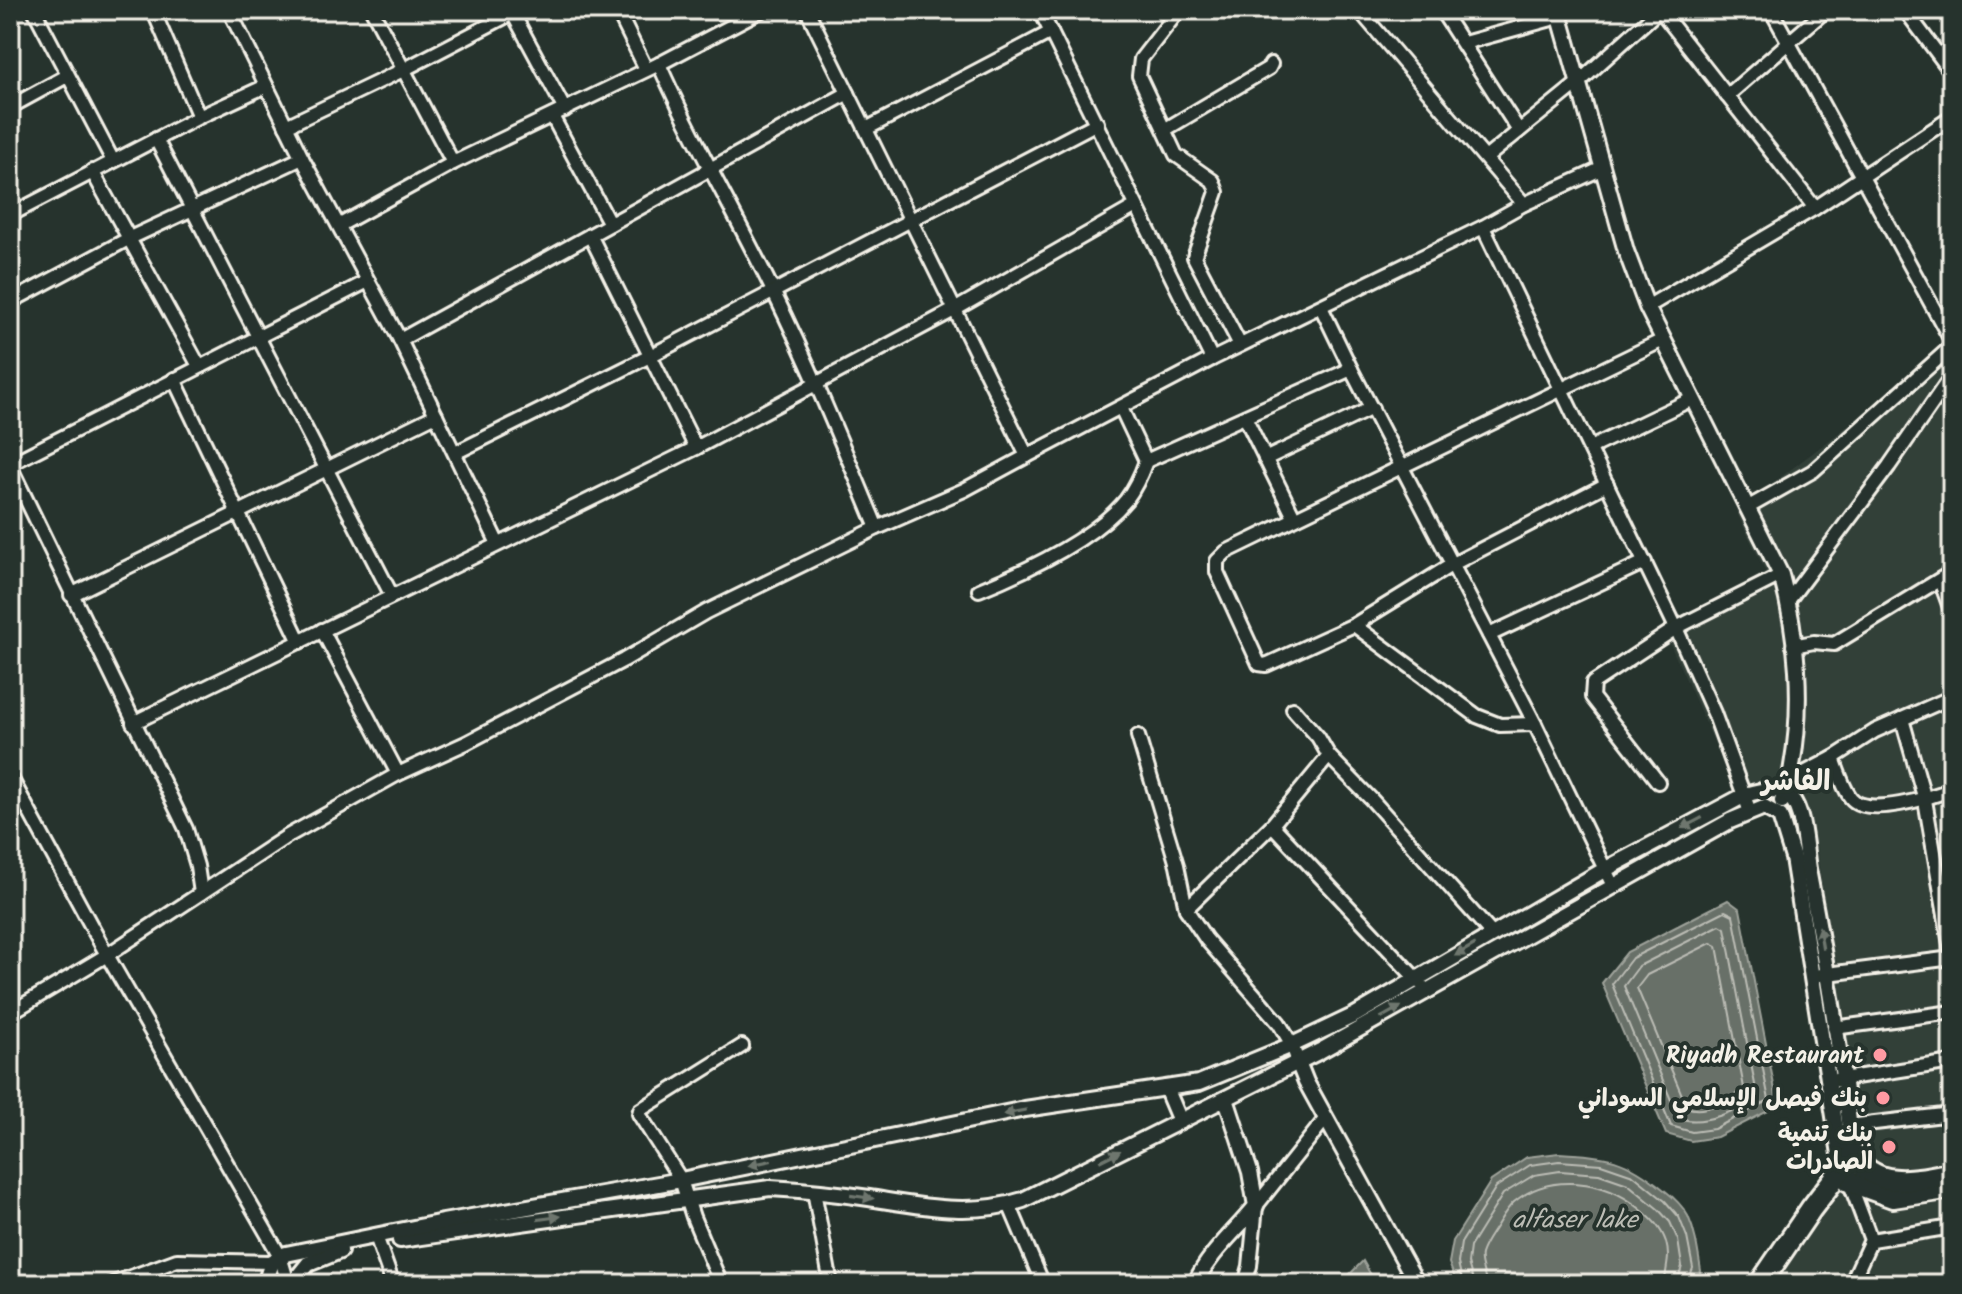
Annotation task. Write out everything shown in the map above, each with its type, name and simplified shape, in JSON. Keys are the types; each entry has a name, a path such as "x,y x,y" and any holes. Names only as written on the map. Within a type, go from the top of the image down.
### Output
{"highway":[{"path":"1855,1171 1897,1181 1952,1173"},
{"path":"1855,1171 1893,1197 1952,1188"},
{"path":"1760,1284 1811,1209 1855,1171"}],"street":[{"path":"34,10 113,161"},
{"path":"153,10 199,117"},
{"path":"229,10 302,158 400,340 498,544"},
{"path":"372,10 453,163"},
{"path":"617,10 711,169 773,291 818,385 877,528"},
{"path":"340,225 453,163 762,10"},
{"path":"807,10 1027,456"},
{"path":"1040,10 1212,359"},
{"path":"1179,10 1141,59 1139,76 1176,155 1216,186 1217,192 1194,257 1240,345"},
{"path":"1359,10 1524,204"},
{"path":"1441,10 1519,131"},
{"path":"1487,157 1578,83 1660,10 1815,208"},
{"path":"1747,508 1813,471 1952,344 1771,10"},
{"path":"1727,96 1826,10"},
{"path":"1905,10 1952,73"},
{"path":"286,126 403,70 514,11 610,224"},
{"path":"1464,43 1558,14 1626,251 1647,307 1781,575 1788,601 1798,724 1788,788 1774,811"},
{"path":"866,129 1051,32"},
{"path":"1166,129 1271,64"},
{"path":"10,107 67,76"},
{"path":"10,215 199,117 266,86"},
{"path":"400,340 848,93"},
{"path":"1647,307 1815,208 1952,117"},
{"path":"455,453 650,356 1097,123"},
{"path":"156,139 392,596"},
{"path":"10,302 130,238 302,158"},
{"path":"10,1013 107,955 286,837 398,774 466,743 624,660 706,612 877,528 964,490 1212,359 1603,168"},
{"path":"92,171 199,366"},
{"path":"133,723 696,448 818,385 1136,206"},
{"path":"1483,227 1676,628 1714,713 1750,812"},
{"path":"590,235 696,448"},
{"path":"201,893 186,829 10,465 368,281"},
{"path":"1321,307 1535,724 1613,886"},
{"path":"1607,484 1453,564 1354,625 1266,665 1259,664 1217,572 1217,561 1226,552 1663,340"},
{"path":"979,590 1011,577 1101,523 1126,500 1138,482 1146,461 1351,369"},
{"path":"174,379 300,642"},
{"path":"1788,601 1951,380"},
{"path":"1590,448 1692,399"},
{"path":"1121,408 1146,461"},
{"path":"1265,459 1372,408"},
{"path":"71,595 436,415"},
{"path":"1245,417 1294,517"},
{"path":"1489,635 1645,562"},
{"path":"1793,646 1814,642 1834,644 1952,572"},
{"path":"1658,782 1592,697 1593,683 1676,628 1781,575"},
{"path":"1940,580 1952,613"},
{"path":"1354,625 1477,716 1500,725 1535,724"},
{"path":"322,630 398,774"},
{"path":"519,1215 770,1188 814,1191 921,1207 998,1208 1298,1062 1416,978 1604,870 1745,795 1788,788 1875,731 1952,697"},
{"path":"1293,709 1318,737 1329,756 1493,935"},
{"path":"1820,975 1952,957 1925,800 1902,719"},
{"path":"1138,736 1177,865 1186,909 1206,939 1279,1023 1326,1118 1417,1284"},
{"path":"1186,909 1272,825 1329,756"},
{"path":"1833,758 1850,797 1858,805 1879,806 1925,800 1952,789"},
{"path":"10,776 285,1273 285,1284"},
{"path":"1788,788 1800,821 1836,1080 1871,1240 1851,1284"},
{"path":"112,1284 177,1260 276,1259 519,1215 1025,1109 1166,1088 1219,1076 1427,991 1674,852 1764,807 1774,811 1783,822 1793,858 1834,1028 1836,1080 1849,1126 1855,1171"},
{"path":"1272,825 1427,991"},
{"path":"1666,837 1674,852"},
{"path":"1518,920 1528,935"},
{"path":"1834,1028 1952,1012"},
{"path":"721,1284 681,1180 642,1119 640,1110 742,1046"},
{"path":"1836,1080 1952,1062"},
{"path":"1219,1076 1250,1172 1256,1206 1250,1266 1245,1284"},
{"path":"1166,1088 1180,1121"},
{"path":"1849,1126 1952,1114"},
{"path":"1195,1284 1204,1264 1235,1232 1326,1118"},
{"path":"814,1191 831,1284"},
{"path":"1009,1204 1043,1284"},
{"path":"1871,1240 1952,1227"},
{"path":"292,1284 308,1264 317,1259 377,1240"},
{"path":"377,1240 393,1284"},
{"path":"265,1284 276,1259"}],"shaded area":[{"path":"1952,347 1952,1284 1770,1284 1856,1149 1816,845 1736,790 1670,644 1766,572 1736,511"}],"water":[{"path":"1728,900 1740,909 1778,1106 1717,1137 1691,1141 1666,1134 1602,983 1627,952"},
{"name":"alfaser lake","path":"1559,1153 1603,1157 1626,1164 1674,1198 1688,1216 1695,1236 1701,1271 1693,1284 1457,1284 1449,1263 1453,1241 1491,1181 1527,1157"},
{"path":"1363,1261 1376,1284 1340,1284"}],"place":[{"name":"Riyadh Restaurant","path":"1880,1055"},
{"name":"بنك فيصل الإسلامي السوداني","path":"1883,1098"},
{"name":"بنك تنمية الصادرات","path":"1889,1147"}],"district":[{"name":"الفاشر","path":"1796,780"}]}
